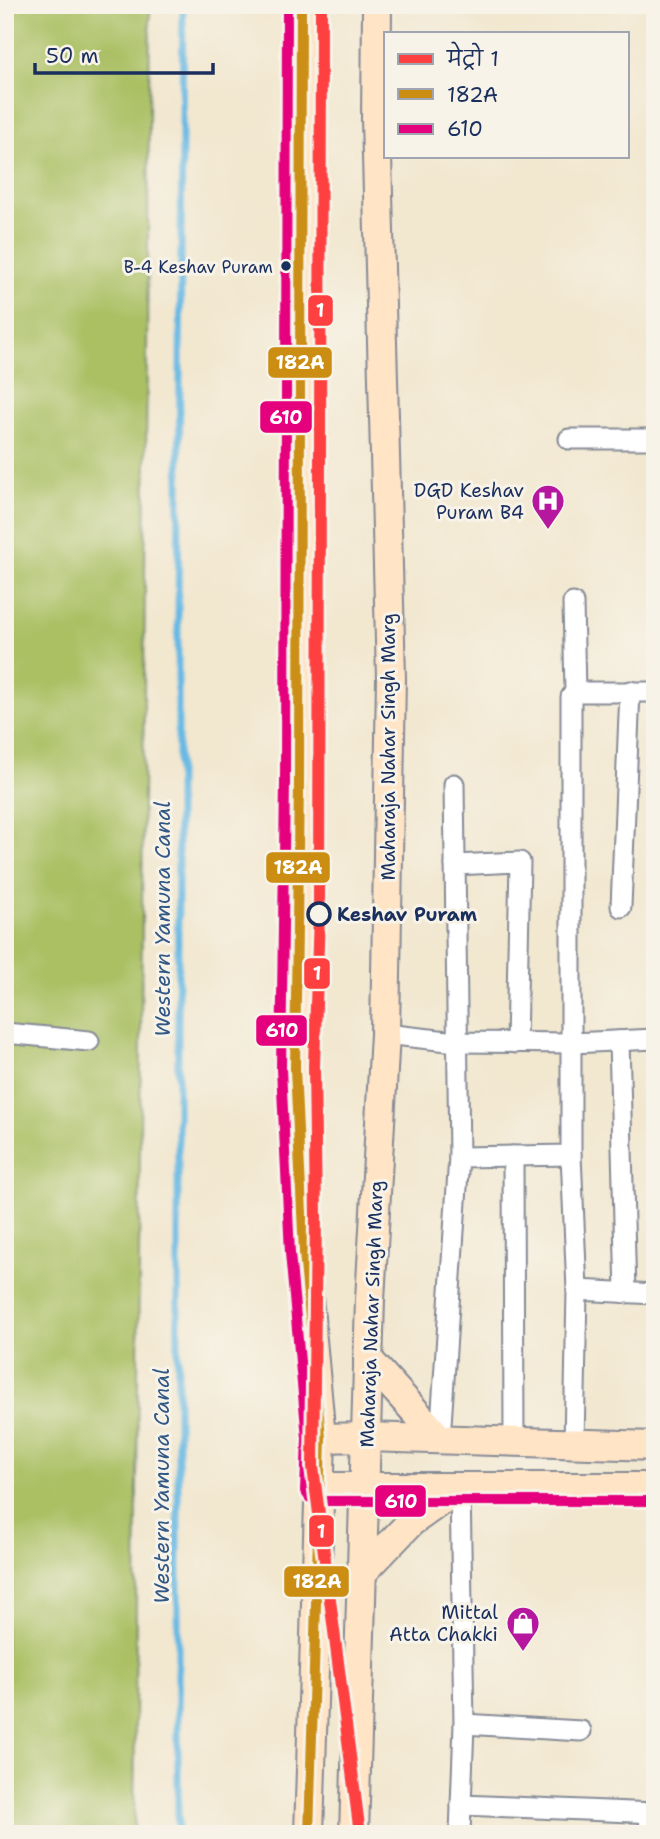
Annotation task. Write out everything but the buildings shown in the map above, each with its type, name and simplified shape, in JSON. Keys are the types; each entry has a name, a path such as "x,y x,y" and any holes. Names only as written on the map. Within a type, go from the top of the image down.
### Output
{"main road":[{"path":"301,5 299,783 295,1069 304,1252 321,1438 309,1834"},
{"name":"Maharaja Nahar Singh Marg","path":"354,1834 368,1359 385,1034 391,678 376,119 377,5"},
{"path":"368,1359 440,1439"},
{"path":"321,1438 655,1446"},
{"path":"319,1487 655,1488"},
{"path":"362,1573 411,1522 460,1487"}],"street":[{"path":"569,439 655,439"},
{"path":"573,603 575,692 571,697 569,750 571,1155 577,1290 574,1444"},
{"path":"621,907 629,691"},
{"path":"575,692 655,692"},
{"path":"440,1439 459,1157 454,784"},
{"path":"455,864 520,862 516,1043"},
{"path":"5,1033 89,1041"},
{"path":"385,1034 457,1042 516,1043 655,1038"},
{"path":"619,1041 625,1293"},
{"path":"459,1157 571,1155"},
{"path":"513,1156 514,1442"},
{"path":"577,1290 655,1294"},
{"path":"460,1487 464,1724 460,1834"},
{"path":"464,1724 581,1731"},
{"path":"461,1805 652,1813 649,1834"}],"green space":[{"path":"5,5 150,5 134,1834 5,1834"}],"waterway":[{"name":"Western Yamuna Canal","path":"178,1834 178,616 183,5"}],"metro line":[{"name":"1","path":"321,5 319,914 314,1066 316,1216 313,1467 360,1834"}],"transit line":[{"name":"610","path":"287,5 285,783 281,1069 290,1253 307,1438 305,1491 310,1498 319,1501 655,1501"},
{"name":"182A","path":"301,5 299,783 295,1069 304,1252 321,1438 309,1834"}],"place":[{"name":"B-4 Keshav Puram","path":"286,266"},
{"name":"DGD Keshav Puram B4","path":"548,531"},
{"name":"Keshav Puram","path":"319,914"},
{"name":"Mittal Atta Chakki","path":"523,1653"}]}
